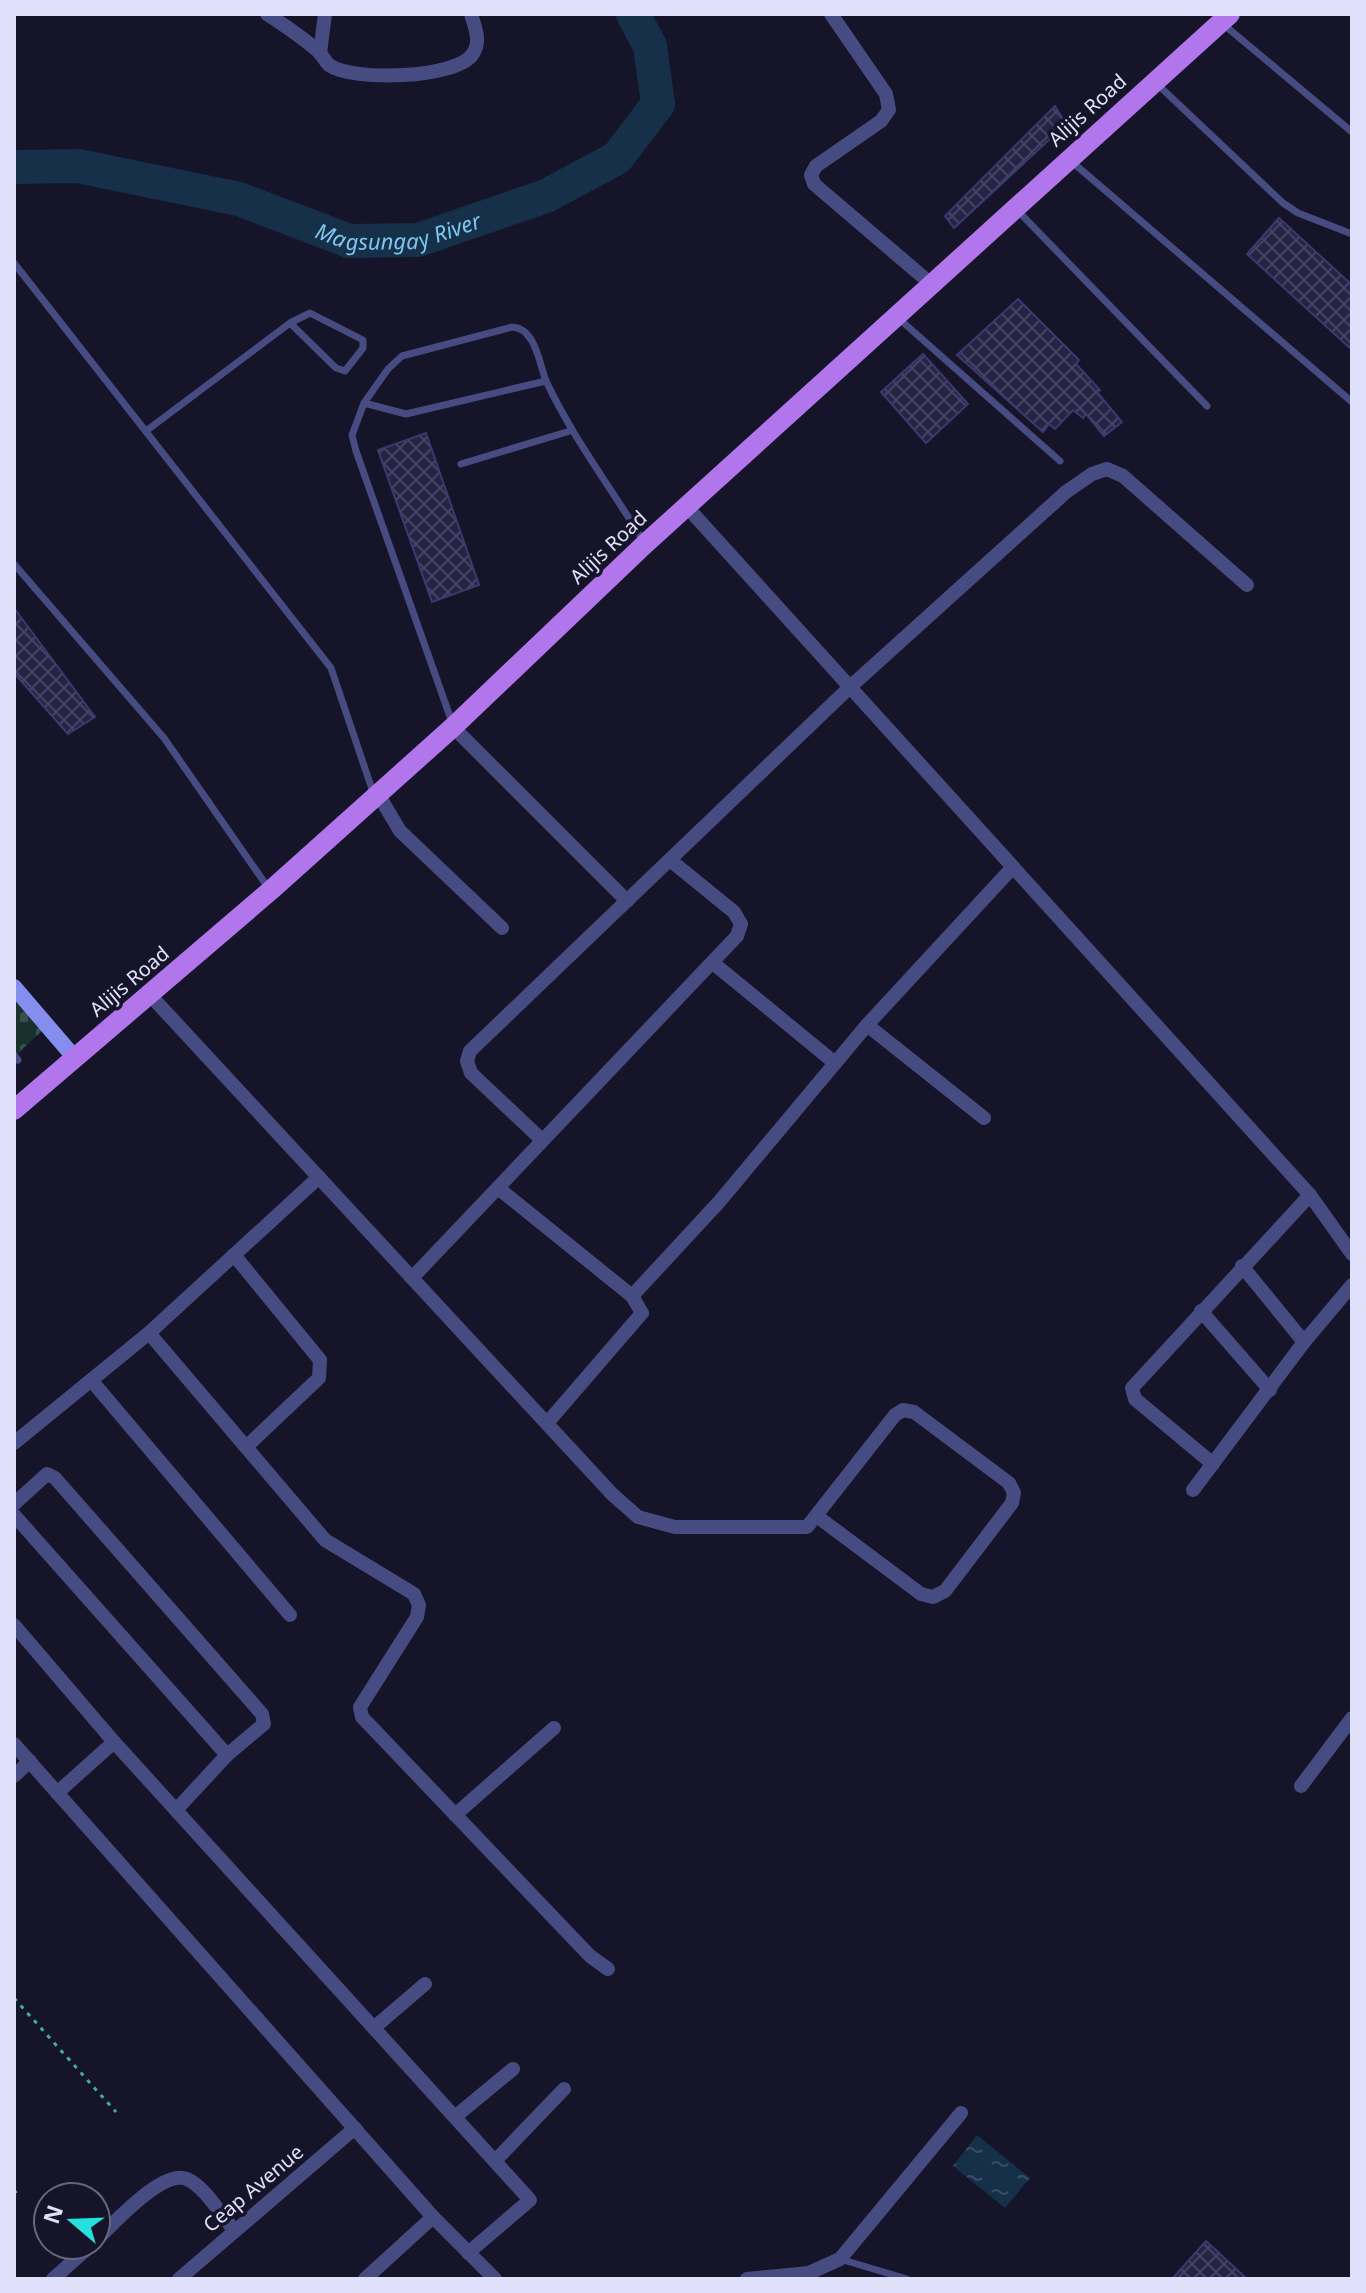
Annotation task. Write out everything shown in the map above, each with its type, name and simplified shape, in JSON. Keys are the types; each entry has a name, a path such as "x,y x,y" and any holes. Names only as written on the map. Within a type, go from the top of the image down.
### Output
{"main road":[{"name":"Alijis Road","path":"14,1110 270,891 453,727 645,544 1226,18"}],"street":[{"path":"267,14 320,53 329,64 354,75 386,78 463,64 473,54 478,40 471,14"},
{"path":"320,53 325,14"},
{"path":"831,14 886,94 889,110 881,121 816,166 811,175 814,184 930,283"},
{"path":"542,1140 471,1073 467,1061 470,1051 850,687 1066,492 1092,474 1107,469 1123,476 1247,585"},
{"path":"687,507 1310,1195 1352,1254"},
{"path":"453,727 627,901"},
{"path":"376,796 400,831 502,928"},
{"path":"412,1278 737,936 741,924 734,912 670,860"},
{"path":"632,1296 719,1202 867,1025 1013,867"},
{"path":"713,963 835,1063"},
{"path":"14,987 74,1057"},
{"path":"150,995 612,1494 638,1517 675,1527 807,1527 818,1517 895,1415 903,1410 914,1412 1009,1483 1014,1493 1012,1503 945,1591 933,1597 921,1594 818,1517"},
{"path":"867,1025 984,1118"},
{"path":"14,1443 149,1333 319,1177"},
{"path":"498,1188 632,1296 642,1313 548,1422"},
{"path":"1213,1464 1135,1399 1132,1388 1310,1195"},
{"path":"234,1255 320,1360 321,1369 319,1378 246,1447"},
{"path":"1242,1266 1304,1342"},
{"path":"1193,1490 1304,1342 1352,1285"},
{"path":"1201,1311 1270,1390"},
{"path":"149,1333 325,1540 414,1594 419,1605 417,1617 360,1707 362,1717 590,1956 608,1969"},
{"path":"91,1380 290,1615"},
{"path":"14,1504 47,1474 55,1478 262,1714 264,1724 258,1731 227,1755 176,1810"},
{"path":"14,1515 227,1755"},
{"path":"14,1625 114,1742 376,2026 530,2200 468,2253"},
{"path":"1301,1786 1352,1718"},
{"path":"455,1815 554,1728"},
{"path":"57,1793 114,1742"},
{"path":"14,1744 487,2277"},
{"path":"14,1776 30,1761"},
{"path":"376,2026 425,1984"},
{"path":"456,2116 513,2069"},
{"path":"495,2161 564,2089"},
{"path":"747,2279 806,2276 840,2259 961,2113"},
{"name":"Ceap Avenue","path":"179,2279 355,2128"},
{"path":"112,2226 160,2182 178,2177 189,2180 198,2188 234,2230"},
{"path":"365,2279 433,2217"},
{"path":"53,2279 73,2261"}],"lane":[{"path":"1226,18 1352,132"},
{"path":"1154,82 1283,203 1298,213 1352,234"},
{"path":"1069,159 1352,402"},
{"path":"1014,208 1207,406"},
{"path":"14,263 331,668 376,796"},
{"path":"146,431 290,323 310,313 363,340 363,348 345,371 336,368 290,323"},
{"path":"896,315 1060,461"},
{"path":"453,727 352,435 364,403 402,356 512,327 529,333 546,381 570,431 587,449 645,544"},
{"path":"364,403 406,414 546,381"},
{"path":"461,464 570,431"},
{"path":"14,564 164,738 270,891"},
{"path":"840,2259 907,2279"}],"path":[{"path":"14,1998 116,2112"}],"green space":[{"path":"14,996 43,1030 14,1057"}],"water":[{"path":"977,2135 1030,2178 1005,2208 953,2166"}],"building":[{"path":"1055,106 1066,124 954,228 945,216"},
{"path":"1279,218 1352,285 1352,350 1247,254"},
{"path":"1018,299 1079,360 1076,364 1100,390 1097,392 1122,422 1104,436 1086,414 1083,418 1073,410 1055,429 1049,424 1043,432 957,355"},
{"path":"923,354 968,404 926,443 881,392"},
{"path":"426,433 479,585 432,602 378,450"},
{"path":"14,608 95,717 68,734 14,673"},
{"path":"1206,2241 1247,2279 1172,2279"}],"waterway":[{"name":"Magsungay River","path":"14,167 78,166 239,199 349,241 418,240 546,196 617,158 658,104 650,46 633,14"}]}
